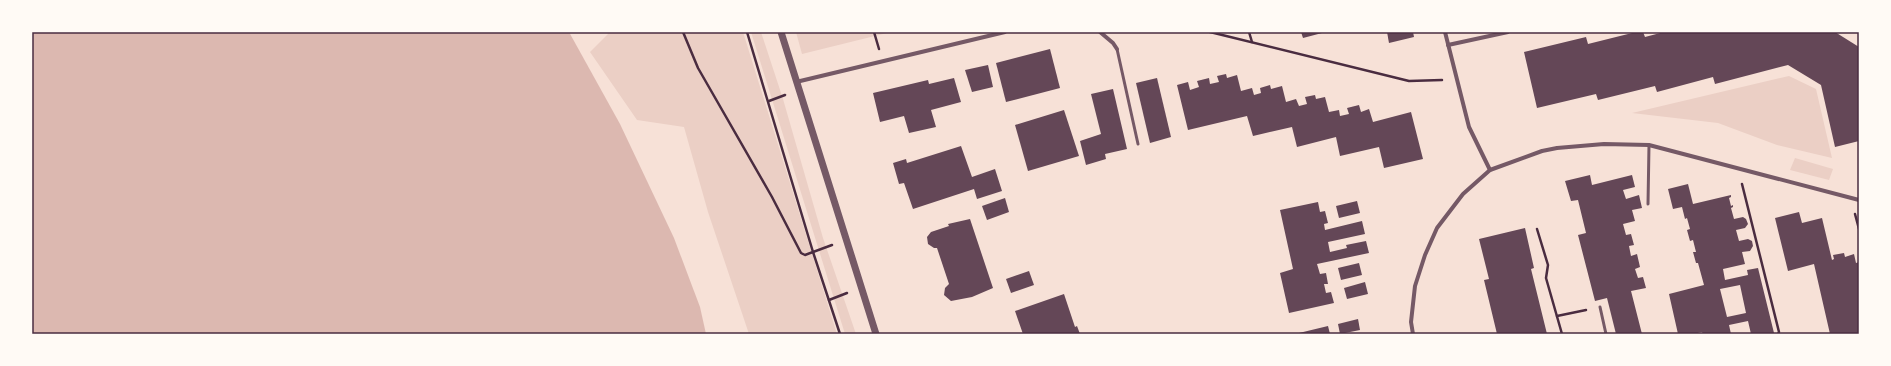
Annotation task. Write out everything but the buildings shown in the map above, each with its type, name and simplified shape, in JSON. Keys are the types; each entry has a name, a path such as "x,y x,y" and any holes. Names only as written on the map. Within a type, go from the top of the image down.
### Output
{"street":[{"path":"781,32 876,334"},
{"path":"796,82 1005,32"},
{"path":"1100,32 1113,43 1117,49"},
{"path":"1445,32 1469,127 1490,170"},
{"path":"1448,45 1508,32"},
{"path":"1413,334 1411,322 1415,286 1430,242 1437,228 1463,194 1490,170 1519,158 1557,148 1604,144 1649,145 1739,170 1859,200"}],"lane":[{"path":"1117,49 1138,144"},
{"path":"1648,204 1649,145"},
{"path":"1600,307 1606,334"}],"path":[{"path":"683,32 698,68 772,197 801,253 805,255 846,241"},
{"path":"747,32 813,252 840,334"},
{"path":"1210,32 1409,81 1457,80"},
{"path":"1249,32 1252,42"},
{"path":"1739,170 1769,289 1779,332 1778,334"},
{"path":"1537,229 1548,265 1546,278 1562,334"},
{"path":"1557,316 1600,307"}],"shaded area":[{"path":"32,32 569,32 620,124 674,238 700,307 706,334 32,334"},
{"path":"607,32 743,32 837,334 749,334 708,212 684,127 637,120 590,52 608,34"},
{"path":"751,32 761,32 783,99 823,238 856,334 845,334"},
{"path":"796,32 891,32 802,54"},
{"path":"1789,76 1816,89 1832,158 1777,145 1718,123 1632,113"},
{"path":"1795,158 1833,169 1829,180 1790,170"}]}
